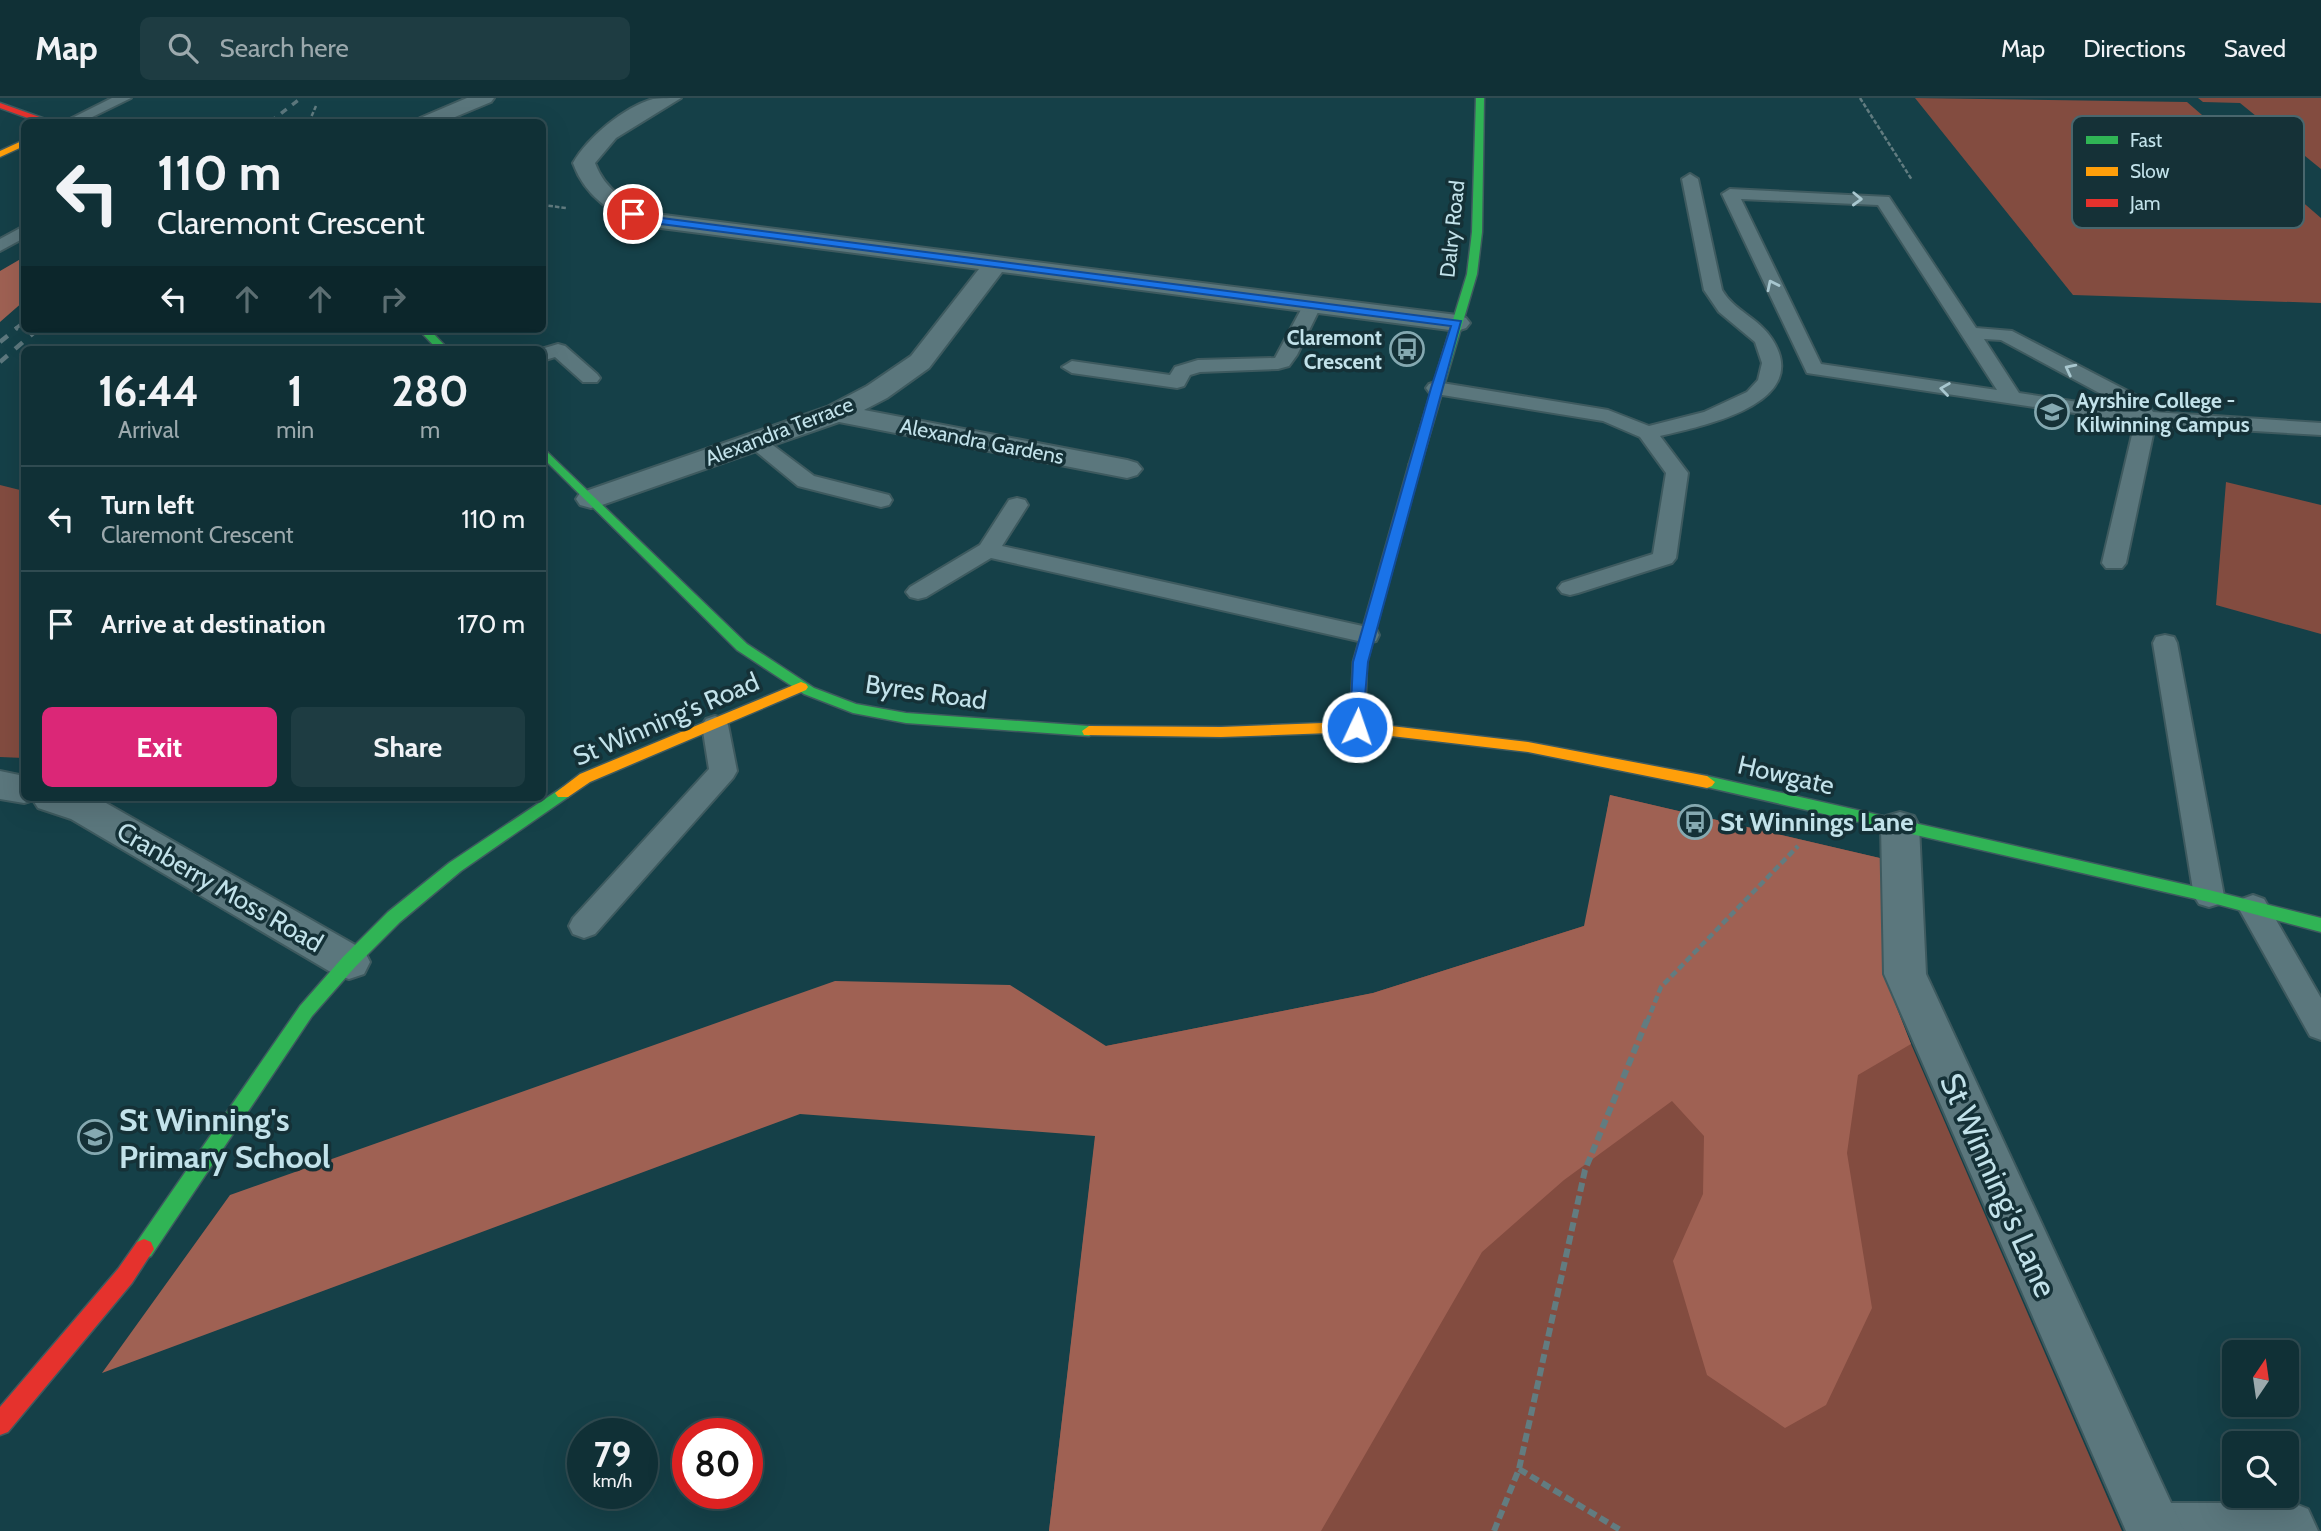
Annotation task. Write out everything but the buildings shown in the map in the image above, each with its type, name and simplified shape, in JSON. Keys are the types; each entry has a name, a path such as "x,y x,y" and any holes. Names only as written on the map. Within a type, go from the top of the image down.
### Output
{"main road":[{"name":"Dalry Road","path":"1357,727 1360,662 1436,388 1472,274 1478,232 1480,98"},
{"path":"0,105 37,119"},
{"path":"0,154 21,144"},
{"path":"427,333 440,346"},
{"name":"Byres Road","path":"546,454 742,647 801,687 851,707 912,720 1080,733 1357,727"},
{"name":"St Winning's Road","path":"546,798 596,773 801,687"},
{"name":"Howgate","path":"1357,727 1459,737 1541,749 1681,776 2209,896 2321,925"},
{"name":"St Winning's Road","path":"0,1424 125,1276 306,1011 394,917 537,802"}],"street":[{"path":"434,119 484,98"},
{"path":"671,98 643,111 595,146 584,163 587,176 616,205 653,220 1457,323"},
{"name":"Alexandra Terrace","path":"591,499 837,413 877,393 920,362 997,262"},
{"name":"Alexandra Gardens","path":"837,413 1127,469"},
{"path":"0,785 21,788"},
{"name":"Cranberry Moss Road","path":"60,801 85,810 349,962"},
{"name":"St Winning's Lane","path":"1900,826 1905,974 2153,1527"}],"lane":[{"path":"78,119 124,98"},
{"path":"1647,433 1730,411 1764,390 1771,374 1769,353 1763,339 1731,316 1714,293 1690,178"},
{"path":"2013,399 1883,200 1730,194 1814,369 2013,399 2146,418 2321,429"},
{"path":"0,246 21,233"},
{"path":"1072,367 1177,382 1182,371 1198,366 1271,365 1282,362 1287,355 1314,304"},
{"path":"1970,333 2006,335 2138,404 2146,418 2114,563"},
{"path":"546,354 558,350 590,378"},
{"path":"1436,388 1608,416 1647,433 1677,473 1664,558 1570,588"},
{"path":"755,442 806,481 881,500"},
{"path":"918,592 988,550 1017,505"},
{"path":"988,550 1367,635"},
{"path":"2165,643 2209,896"},
{"path":"584,926 723,771 715,725"},
{"path":"2253,907 2321,1027"},
{"path":"2153,1527 2293,1524 2297,1531"}],"path":[{"path":"1860,98 1913,181"},
{"path":"310,119 316,106"},
{"path":"1494,1531 1519,1469 1585,1170 1661,986 1789,853 1840,814"},
{"path":"1519,1469 1622,1531"}],"shaded area":[{"path":"1915,98 2187,102 2203,116 2072,116 2072,228 2304,228 2304,203 2321,218 2321,303 2073,295"},
{"path":"2198,98 2321,98 2321,169 2304,155 2304,116 2256,116 2240,103 2203,102"},
{"path":"21,259 21,304 0,322 0,271"},
{"path":"2226,482 2321,505 2321,634 2216,605"},
{"path":"0,485 21,490 21,758 0,757"},
{"path":"1610,795 1884,859 1888,991 2122,1531 1049,1531 1106,1046 1373,993 1587,925"},
{"path":"1610,795 1884,859 1888,985 1911,1044 1858,1075 1847,1153 1872,1308 1826,1405 1785,1428 1707,1375 1673,1261 1703,1194 1704,1136 1672,1101 1564,1180 1482,1252 1321,1531 1049,1531 1095,1136 800,1114 102,1373 230,1195 835,981 1010,985 1106,1046 1373,993 1584,926"}],"railway":[{"path":"274,119 301,98"},
{"path":"15,329 21,324"},
{"path":"0,342 17,328"},
{"path":"0,362 33,333"}],"traffic: fast":[{"path":"1415,464 1472,274 1477,232 1480,98"},
{"path":"427,333 440,346"},
{"path":"546,454 742,647 809,691 853,708 906,718 1089,731"},
{"path":"1707,782 2209,896 2321,925"},
{"path":"144,1249 306,1011 349,962 394,917 455,867 563,793"}],"traffic: slow":[{"path":"0,154 21,144"},
{"path":"1089,731 1221,732 1357,727 1360,662 1415,464"},
{"path":"563,793 585,778 801,687"},
{"path":"1357,727 1528,747 1707,782"}],"traffic: jam":[{"path":"0,105 37,119"},
{"path":"0,1424 125,1276 144,1249"}],"place":[{"name":"Claremont Crescent","path":"1407,349"},
{"name":"Ayrshire College - Kilwinning Campus","path":"2052,412"},
{"name":"St Winnings Lane","path":"1695,822"},
{"name":"St Winning's Primary School","path":"95,1137"}],"route":[{"path":"633,214 653,220 1457,323 1436,388 1360,662 1357,727"}]}
